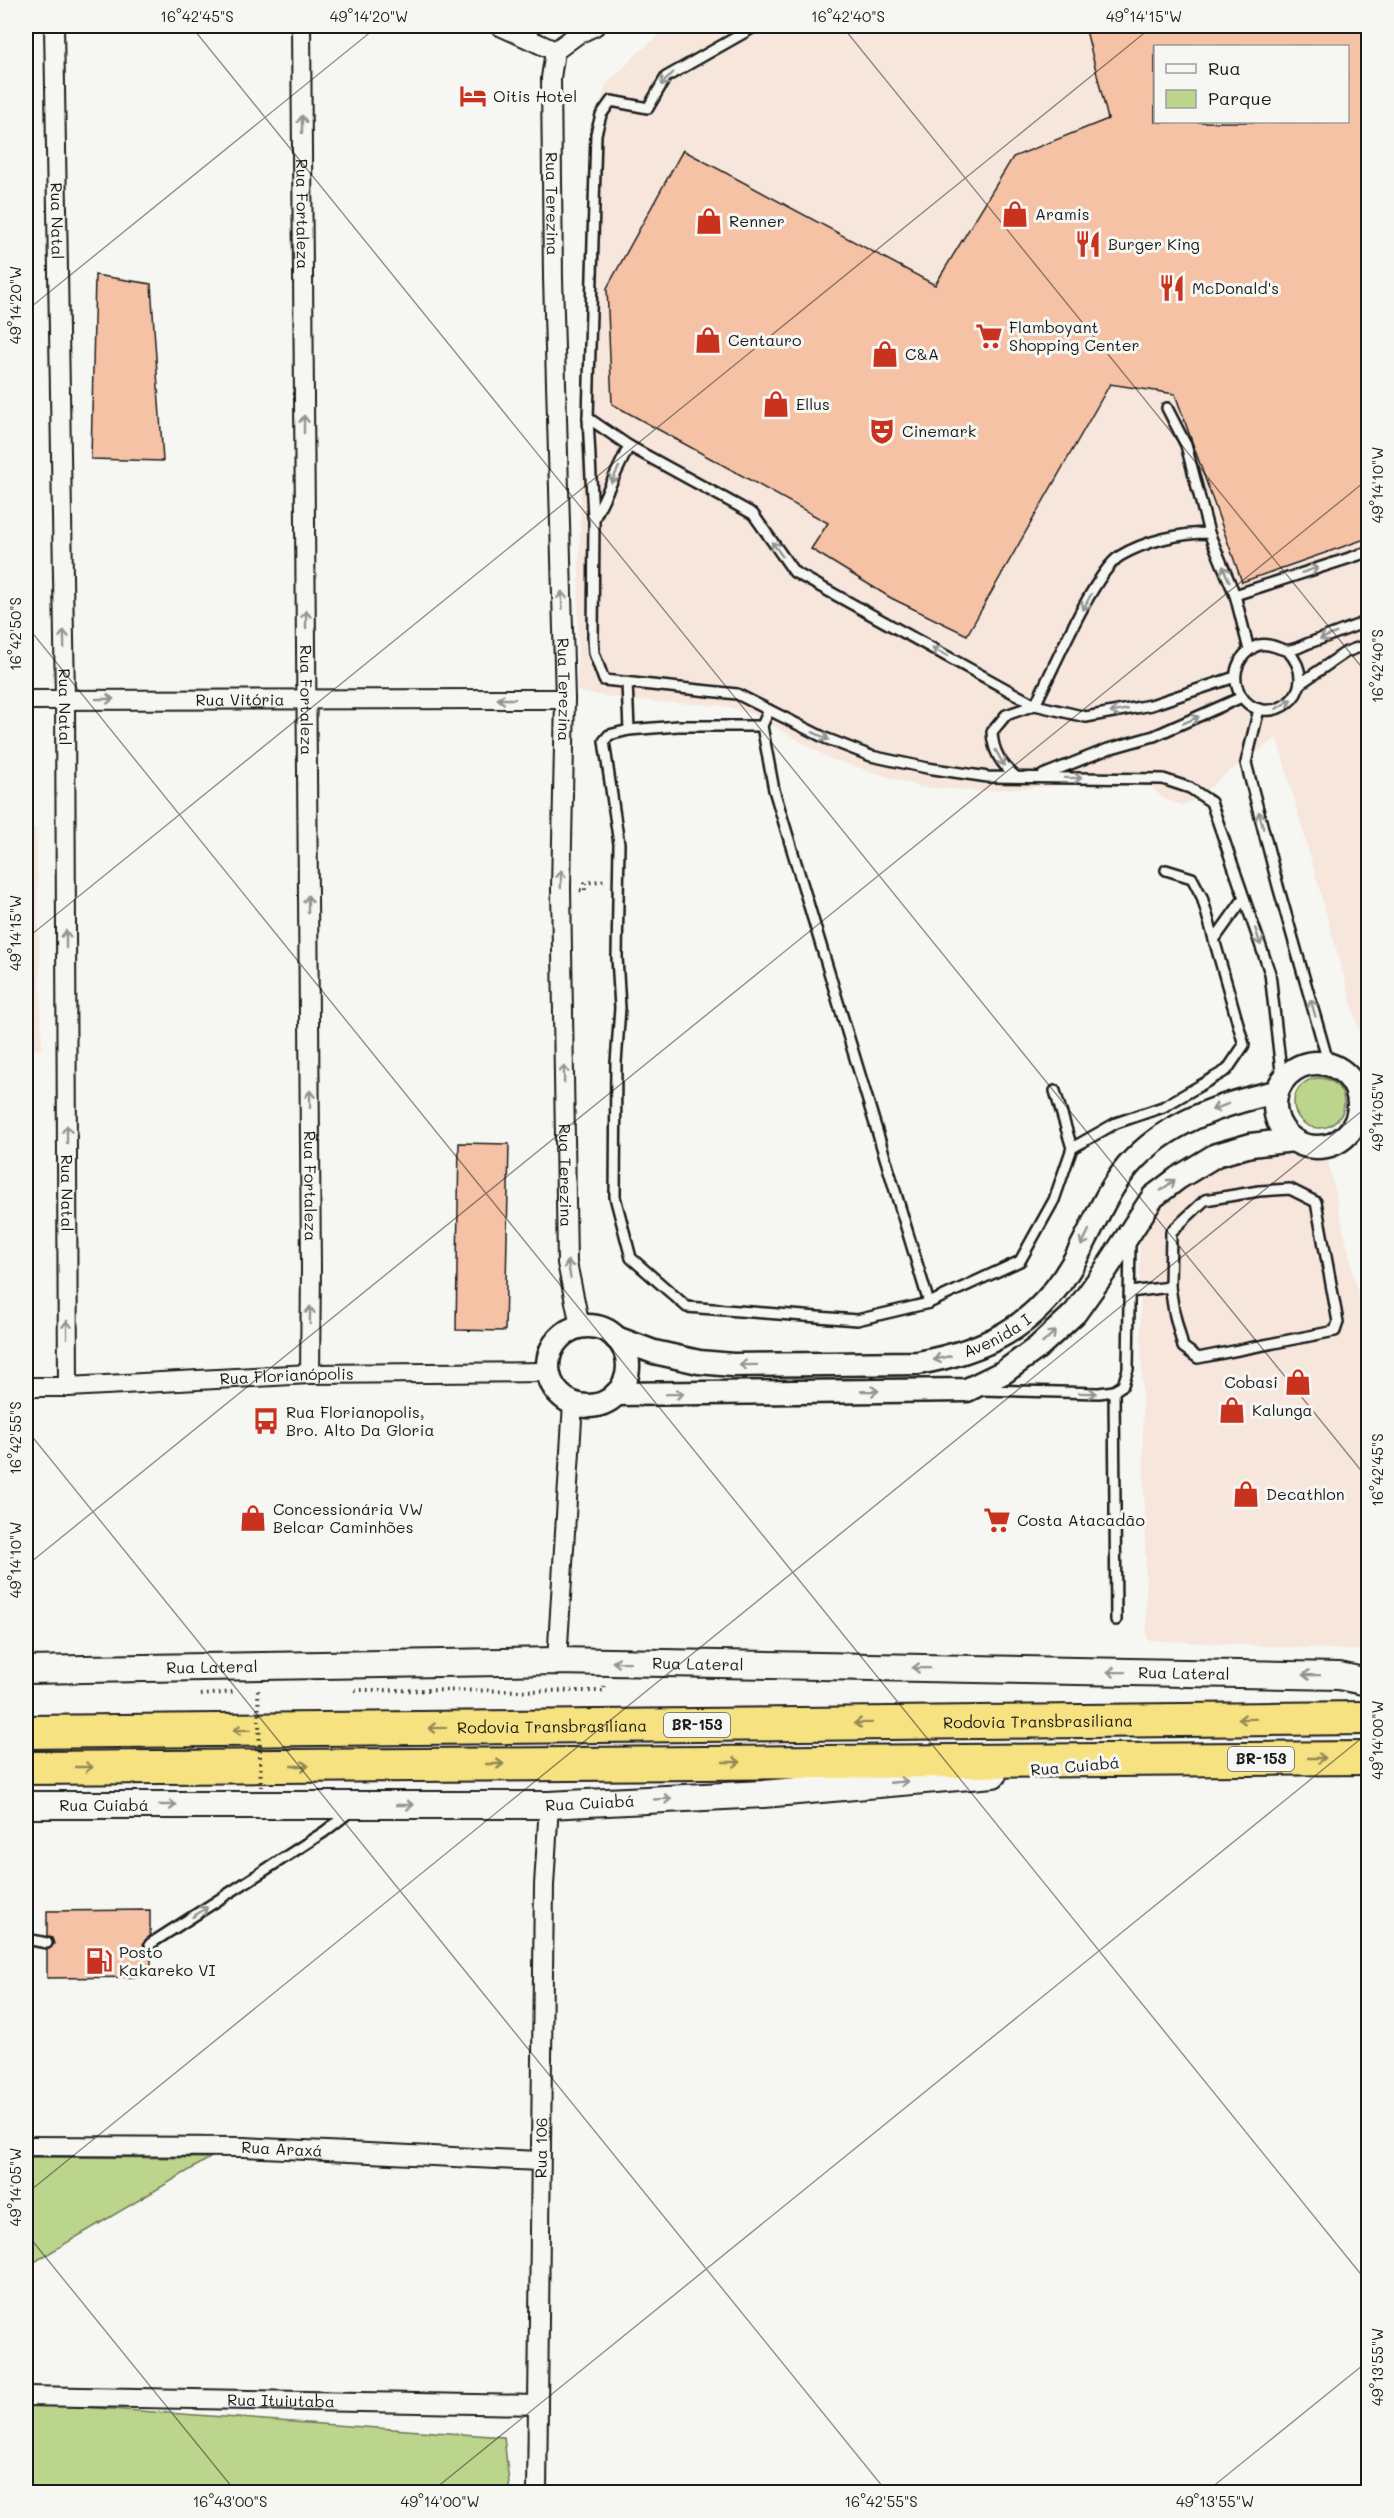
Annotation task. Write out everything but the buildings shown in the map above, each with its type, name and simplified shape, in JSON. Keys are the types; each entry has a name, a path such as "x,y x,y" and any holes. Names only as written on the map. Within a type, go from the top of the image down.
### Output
{"highway":[{"name":"Rodovia Transbrasiliana","path":"26,1732 1368,1718"},
{"name":"BR-153","path":"26,1767 1368,1758"}],"main road":[{"name":"Rua Lateral","path":"26,1670 557,1661 1339,1676 1368,1682"},
{"name":"Rua Cuiabá","path":"26,1805 549,1805 763,1794 1154,1759"}],"street":[{"name":"Rua Natal","path":"54,26 65,699 68,1387"},
{"name":"Rua Fortaleza","path":"301,26 310,1374"},
{"path":"500,26 555,51 578,34 595,26"},
{"name":"Rua Terezina","path":"555,51 551,78 553,278 565,699 561,888 567,1251 580,1326"},
{"name":"Rua Vitória","path":"26,700 565,699"},
{"path":"1316,1063 1329,1065 1359,1076 1356,1090 1363,1113 1344,1138 1319,1148 1305,1146 1293,1140 1283,1131 1276,1119 1274,1105 1279,1086 1303,1065 1316,1063"},
{"name":"Avenida I","path":"616,1338 654,1352 699,1362 733,1365 918,1363 943,1359 981,1347 1016,1329 1047,1301 1070,1268 1104,1199 1129,1165 1162,1134 1202,1114 1279,1086"},
{"name":"Avenida I","path":"616,1394 967,1390 1004,1372 1037,1348 1075,1313 1152,1197 1216,1155 1251,1145 1293,1140"},
{"path":"580,1326 594,1326 606,1330 616,1338 624,1348 628,1360 628,1372 624,1384 616,1394 599,1406 588,1408 573,1403 557,1391 549,1372 548,1362 556,1342 563,1335 580,1326"},
{"name":"Rua Florianópolis","path":"26,1387 68,1387 310,1374 549,1372"},
{"path":"557,1661 573,1403"},
{"name":"Rua 106","path":"537,2493 544,1885 549,1805"},
{"name":"Rua Araxá","path":"26,2146 244,2147 540,2162"},
{"name":"Rua Ituiutaba","path":"26,2396 538,2405"}],"lane":[{"path":"756,26 666,78 648,108 611,101 601,115 596,134 588,418 594,519 594,653 604,680 737,694 825,738 871,756 988,777 1163,779 1190,788 1211,802 1270,973 1279,1086"},
{"path":"1167,408 1186,445 1209,533 1234,595 1249,650"},
{"path":"588,418 629,446 753,514 794,572 1035,705 1086,717 1150,705 1235,677"},
{"path":"594,519 629,446"},
{"path":"1016,777 1004,766 996,754 992,732 1006,715 1035,705 1099,578 1118,557 1146,545 1179,536 1209,533"},
{"path":"1234,595 1368,552"},
{"path":"1288,651 1368,621"},
{"path":"1269,644 1288,651 1296,660 1300,671 1297,694 1289,703 1280,708 1259,709 1242,698 1235,677 1239,662 1249,650 1269,644"},
{"path":"1300,683 1346,652 1368,644"},
{"path":"627,683 629,730"},
{"path":"1038,777 1108,749 1154,736 1242,698"},
{"path":"1259,709 1246,763 1329,1065"},
{"path":"769,710 762,726 774,790 929,1303"},
{"path":"762,726 678,726 629,730 609,735 604,741 619,844 617,957 620,1008 616,1063 615,1197 631,1258 687,1307 857,1320 929,1303 1020,1261 1054,1200 1072,1148 1055,1091"},
{"path":"1072,1148 1116,1122 1163,1107 1200,1083 1227,1070 1244,1045 1202,897 1192,878 1166,870"},
{"path":"1214,940 1244,898"},
{"path":"1290,1190 1316,1202 1338,1322 1335,1331 1198,1358 1184,1347 1170,1287 1171,1232 1205,1200 1259,1191 1290,1190"},
{"path":"967,1390 1099,1393 1114,1390 1123,1385 1128,1369 1131,1231"},
{"path":"1130,1292 1170,1287"},
{"path":"1114,1390 1116,1620"},
{"path":"150,1944 324,1832 359,1805"},
{"path":"26,1939 47,1943"}],"path":[{"path":"578,890 585,891 585,883"},
{"path":"353,1690 604,1690 605,1662"},
{"path":"194,1668 208,1730"},
{"path":"258,1690 261,1787"},
{"path":"201,1695 229,1693"}],"shaded area":[{"path":"685,26 1368,26 1368,1050 1365,1051 1277,738 1229,771 1195,800 1182,805 1164,799 1151,787 1124,781 980,791 921,787 831,759 753,714 725,706 627,700 577,691 582,418 594,120 607,84 638,53 667,29"},
{"path":"26,828 36,828 42,1049 26,1050"},
{"path":"1257,1147 1298,1155 1327,1157 1368,1339 1368,1651 1147,1640 1139,1220 1146,1200"}],"green space":[{"path":"1314,1078 1324,1078 1337,1085 1344,1098 1344,1108 1337,1121 1324,1128 1314,1128 1305,1124 1298,1117 1294,1108 1294,1098 1298,1089 1305,1082"},
{"path":"26,2157 210,2158 26,2267"},
{"path":"26,2403 504,2437 510,2492 26,2492"}],"place":[{"name":"Oitis Hotel","path":"473,96"},
{"name":"Aramis","path":"1015,214"},
{"name":"Renner","path":"709,221"},
{"name":"Burger King","path":"1088,244"},
{"name":"McDonald's","path":"1172,288"},
{"name":"Flamboyant Shopping Center","path":"989,336"},
{"name":"Centauro","path":"708,340"},
{"name":"C&A","path":"885,354"},
{"name":"Ellus","path":"776,404"},
{"name":"Cinemark","path":"882,431"},
{"name":"Cobasi","path":"1298,1382"},
{"name":"Kalunga","path":"1232,1410"},
{"name":"Rua Florianopolis, Bro. Alto Da Gloria","path":"266,1421"},
{"name":"Decathlon","path":"1246,1494"},
{"name":"Concessionária VW Belcar Caminhões","path":"253,1518"},
{"name":"Costa Atacadão","path":"997,1520"},
{"name":"Posto Kakareko VI","path":"99,1961"}]}
